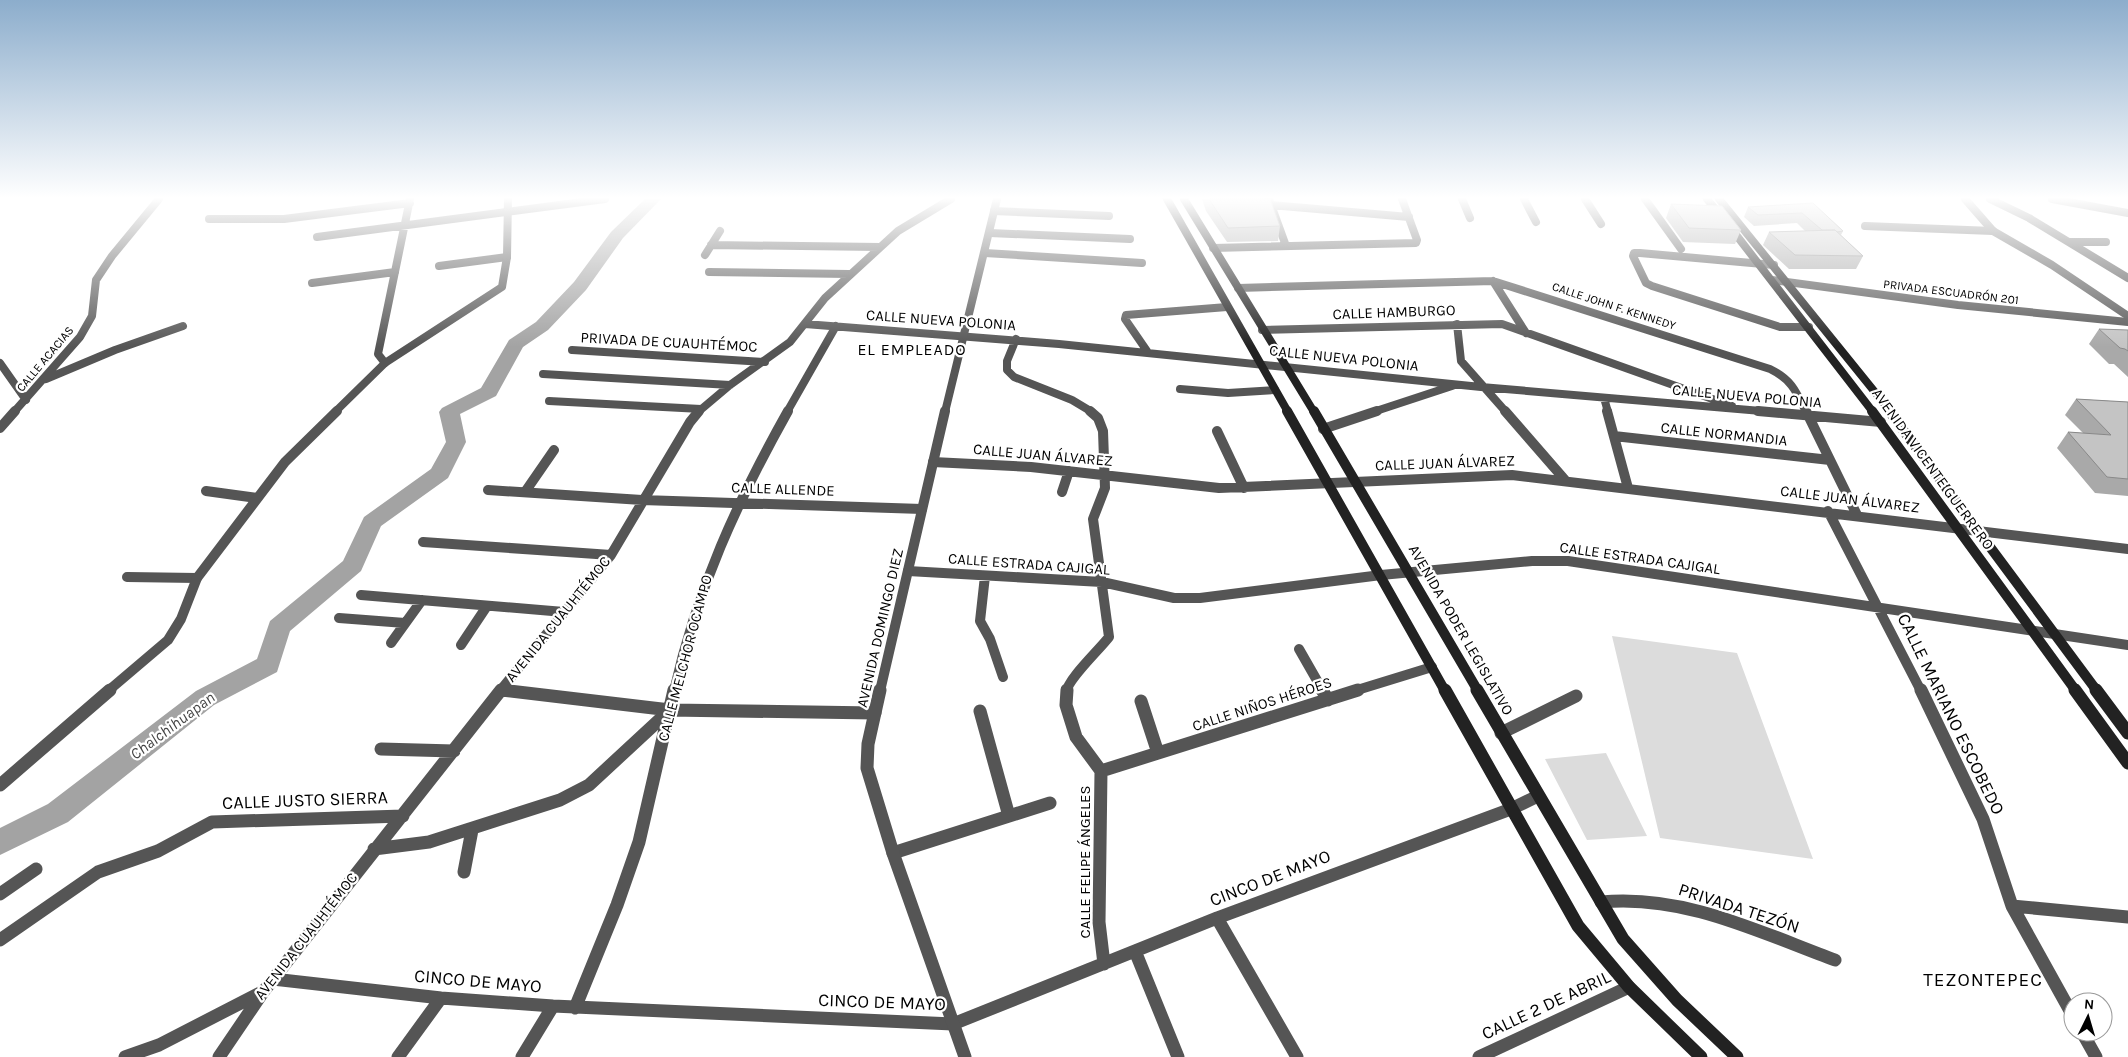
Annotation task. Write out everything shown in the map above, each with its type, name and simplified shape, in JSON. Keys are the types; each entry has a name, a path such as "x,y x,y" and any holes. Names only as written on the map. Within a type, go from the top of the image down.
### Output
{"main road":[{"path":"1194,248 1578,926 1630,987 1701,1057"},
{"name":"AVENIDA PODER LEGISLATIVO","path":"1213,248 1357,482 1501,733 1623,939 1677,1000 1737,1057"},
{"name":"AVENIDA VICENTE GUERRERO","path":"1747,248 1881,422 2128,763"},
{"name":"AVENIDA VICENTE GUERRERO","path":"1760,248 1789,282 1898,422 2126,727"}],"street":[{"name":"CALLE ACACIAS","path":"0,428 45,380 80,337 92,316 96,280 118,248"},
{"path":"385,363 378,354 400,248"},
{"path":"0,785 168,640 181,619 197,578 285,462 385,363 499,291 504,283 506,248"},
{"path":"705,255 709,248"},
{"name":"AVENIDA CUAUHTÉMOC","path":"219,1057 273,979 501,690 611,555 690,422 701,409 730,385 765,362 790,342 849,274 878,248"},
{"name":"AVENIDA DOMINGO DIEZ","path":"965,1057 893,853 867,768 868,744 875,713 963,334 986,248"},
{"path":"2024,248 2128,316"},
{"path":"2079,248 2128,278"},
{"path":"985,253 1142,263"},
{"path":"1774,265 1634,253 1646,283 1652,286 1780,326 1809,327"},
{"path":"439,266 506,257"},
{"path":"312,283 396,272"},
{"path":"709,272 849,274"},
{"name":"PRIVADA ESCUADRÓN 201","path":"1772,280 1958,305 2128,322"},
{"path":"1492,281 1526,332"},
{"name":"CALLE JOHN F. KENNEDY","path":"1238,288 1492,281 1770,369 1784,376 1793,385 1857,515"},
{"path":"1147,352 1125,319 1126,315 1227,307"},
{"name":"CALLE NUEVA POLONIA","path":"805,324 963,334 1283,364 1482,387 1881,422"},
{"path":"1457,324 1461,361 1565,480"},
{"name":"CALLE HAMBURGO","path":"1262,330 1502,324 1737,409"},
{"path":"45,380 115,350 183,326"},
{"name":"CALLE MELCHOR OCAMPO","path":"575,1008 622,891 639,841 670,710 708,572 739,503 836,326"},
{"name":"CALLE FELIPE ÁNGELES","path":"1016,339 1007,361 1007,370 1014,377 1072,400 1087,408 1098,418 1105,442 1105,488 1093,519 1109,637 1089,662 1072,678 1068,685 1066,706 1076,737 1101,771 1098,922 1104,964"},
{"name":"PRIVADA DE CUAUHTÉMOC","path":"572,350 765,362"},
{"path":"0,363 26,400"},
{"path":"543,374 730,385"},
{"path":"1323,429 1457,384"},
{"path":"1180,389 1228,393 1275,390"},
{"path":"1604,398 1628,488"},
{"path":"549,401 701,409"},
{"path":"1217,431 1244,488"},
{"name":"CALLE NORMANDIA","path":"1614,436 1830,460"},
{"path":"525,492 554,450"},
{"name":"CALLE JUAN ÁLVAREZ","path":"933,462 1031,467 1219,488 1329,484 1487,474 1565,480 1828,511 2128,550"},
{"path":"1062,492 1069,471"},
{"name":"CALLE ALLENDE","path":"488,490 642,500 922,509"},
{"path":"206,491 257,498"},
{"name":"CALLE MARIANO ESCOBEDO","path":"1828,511 1935,718 1983,819 2012,906 2063,998"},
{"path":"423,542 611,555"},
{"name":"CALLE ESTRADA CAJIGAL","path":"908,571 1102,582 1174,598 1200,598 1381,575 1532,561 1568,561 1877,609 2128,645"},
{"path":"985,576 980,621 990,639 1003,677"},
{"path":"127,577 197,578"},
{"path":"361,595 564,612"},
{"path":"391,643 422,600"},
{"path":"461,645 488,606"},
{"path":"339,618 405,623"},
{"path":"1299,649 1328,700"},
{"name":"CALLE NIÑOS HÉROES","path":"1101,771 1432,667"},
{"path":"501,690 670,710 875,713"},
{"path":"1501,733 1576,696"},
{"path":"1141,701 1158,753"},
{"path":"374,850 429,842 472,830 560,800 589,785 670,710"},
{"path":"980,711 1009,816"},
{"path":"2098,720 2126,727"},
{"path":"381,749 454,751"},
{"name":"CINCO DE MAYO","path":"273,979 441,998 575,1008 953,1024 1217,918 1511,809 1538,796"},
{"path":"893,853 1050,803"},
{"name":"CALLE JUSTO SIERRA","path":"0,940 98,872 158,852 212,822 403,816"},
{"path":"464,872 472,830"},
{"path":"0,894 36,869"},
{"name":"PRIVADA TEZÓN","path":"1601,902 1617,898 1688,908 1835,960"},
{"path":"2012,906 2128,917"},
{"path":"1217,918 1297,1057"},
{"path":"1136,951 1178,1057"},
{"name":"CALLE 2 DE ABRIL","path":"1479,1057 1630,987"},
{"path":"125,1057 159,1045 263,992"},
{"path":"398,1057 441,998"},
{"path":"522,1057 553,1006"},
{"path":"2088,1042 2096,1057"}],"shaded area":[{"path":"1612,636 1737,653 1813,859 1660,838"},
{"path":"1606,753 1647,836 1587,840 1545,759"}],"building":[{"path":"1787,248 1855,248 1863,256 1795,255"},
{"path":"2099,329 2128,330 2128,351 2120,348"},
{"path":"2076,399 2128,402 2128,479 2107,477 2068,432 2111,435"}],"waterway":[{"name":"Chalchihuapan","path":"0,842 58,813 205,698 268,665 279,627 353,565 372,522 440,473 456,442 449,412 489,392 516,344 542,326 580,286 607,248"}],"district":[{"name":"EL EMPLEADO","path":"912,349"},
{"name":"TEZONTEPEC","path":"1983,979"}]}
